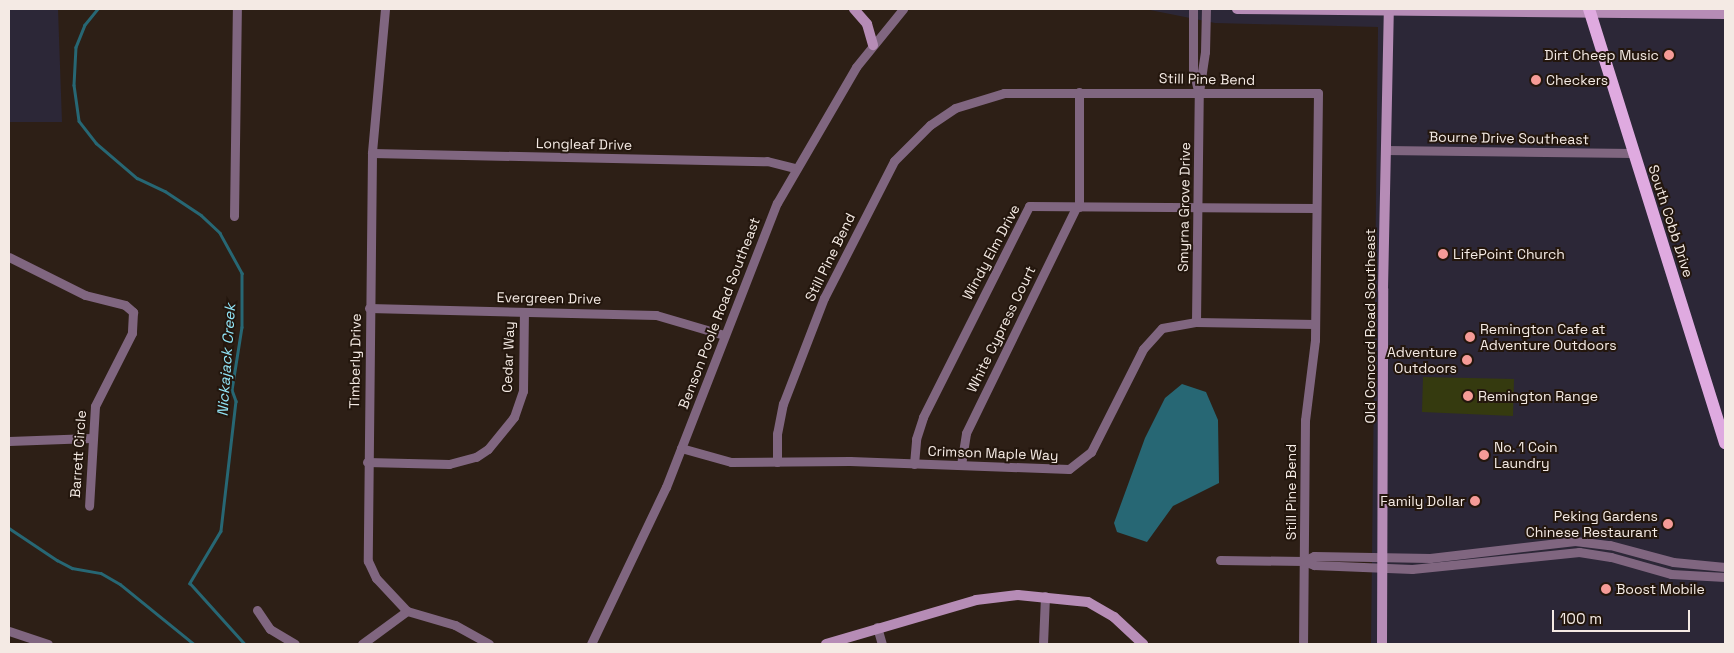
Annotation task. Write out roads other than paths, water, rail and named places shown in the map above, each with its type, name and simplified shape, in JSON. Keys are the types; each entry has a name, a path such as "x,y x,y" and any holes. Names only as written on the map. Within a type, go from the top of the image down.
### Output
{"main road":[{"name":"South Cobb Drive","path":"1590,11 1725,443"}],"street":[{"path":"234,216 237,9"},
{"name":"Timberly Drive","path":"386,9 372,153 367,462 368,561 376,578 407,611"},
{"path":"854,9 867,24 872,45"},
{"name":"Benson Poole Road Southeast","path":"591,644 666,487 760,241 795,168 830,107 872,45 903,9"},
{"name":"Smyrna Grove Drive","path":"1193,9 1193,70 1199,92"},
{"name":"Smyrna Grove Drive","path":"1196,322 1199,92 1205,52 1206,9"},
{"path":"1237,9 1590,11 1725,14"},
{"path":"1590,11 1604,9"},
{"name":"Old Concord Road Southeast","path":"1382,644 1385,150 1389,10"},
{"path":"1077,207 1079,92"},
{"name":"Still Pine Bend","path":"777,462 777,434 783,404 824,298 900,154 930,125 971,102 1004,93 1318,93 1316,324 1305,420 1303,644"},
{"name":"Bourne Drive Southeast","path":"1385,150 1633,153"},
{"name":"Longleaf Drive","path":"372,153 754,161 795,168"},
{"name":"Windy Elm Drive","path":"914,464 916,438 923,417 1029,206 1316,208"},
{"name":"White Cypress Court","path":"960,465 966,433 1077,207"},
{"name":"Barrett Circle","path":"9,257 85,295 125,305 133,312 132,333 96,401 91,438 89,506"},
{"name":"Evergreen Drive","path":"369,308 656,315 724,335"},
{"name":"Cedar Way","path":"367,462 450,464 476,457 488,449 514,417 523,391 524,312"},
{"name":"Crimson Maple Way","path":"681,448 723,461 960,465 1061,470 1080,463 1095,447 1152,337 1168,325 1196,322 1316,324"},
{"path":"9,441 91,438"},
{"path":"1304,560 1314,565 1341,566 1430,558 1575,541 1610,545 1673,562 1725,567"},
{"path":"1220,560 1304,560 1314,556 1341,555 1383,562 1444,567 1579,552 1611,557 1671,574 1725,577"},
{"path":"1341,555 1341,566"},
{"path":"826,644 877,627 997,596 1045,596 1088,602 1101,608 1143,644"},
{"path":"1043,644 1045,596"},
{"path":"258,610 270,629 295,644"},
{"path":"362,644 407,611 454,625 490,644"},
{"path":"877,627 882,644"},
{"path":"9,631 48,644"}],"water":[{"path":"1182,384 1206,392 1218,420 1219,483 1173,506 1147,542 1117,532 1114,523 1145,438 1165,398"}],"waterway":[{"name":"Nickajack Creek","path":"98,9 85,25 76,47 74,85 79,121 96,143 137,178 165,191 201,215 220,233 242,273 242,327 232,390 236,401 221,531 190,583 245,644"},
{"path":"9,528 72,568 101,573 120,584 194,644"}],"place":[{"name":"Dirt Cheep Music","path":"1669,55"},
{"name":"Checkers","path":"1536,80"},
{"name":"LifePoint Church","path":"1443,254"},
{"name":"Remington Cafe at Adventure Outdoors","path":"1470,337"},
{"name":"Adventure Outdoors","path":"1467,360"},
{"name":"Remington Range","path":"1468,396"},
{"name":"No. 1 Coin Laundry","path":"1484,455"},
{"name":"Family Dollar","path":"1475,501"},
{"name":"Peking Gardens Chinese Restaurant","path":"1668,524"},
{"name":"Boost Mobile","path":"1606,589"}]}
